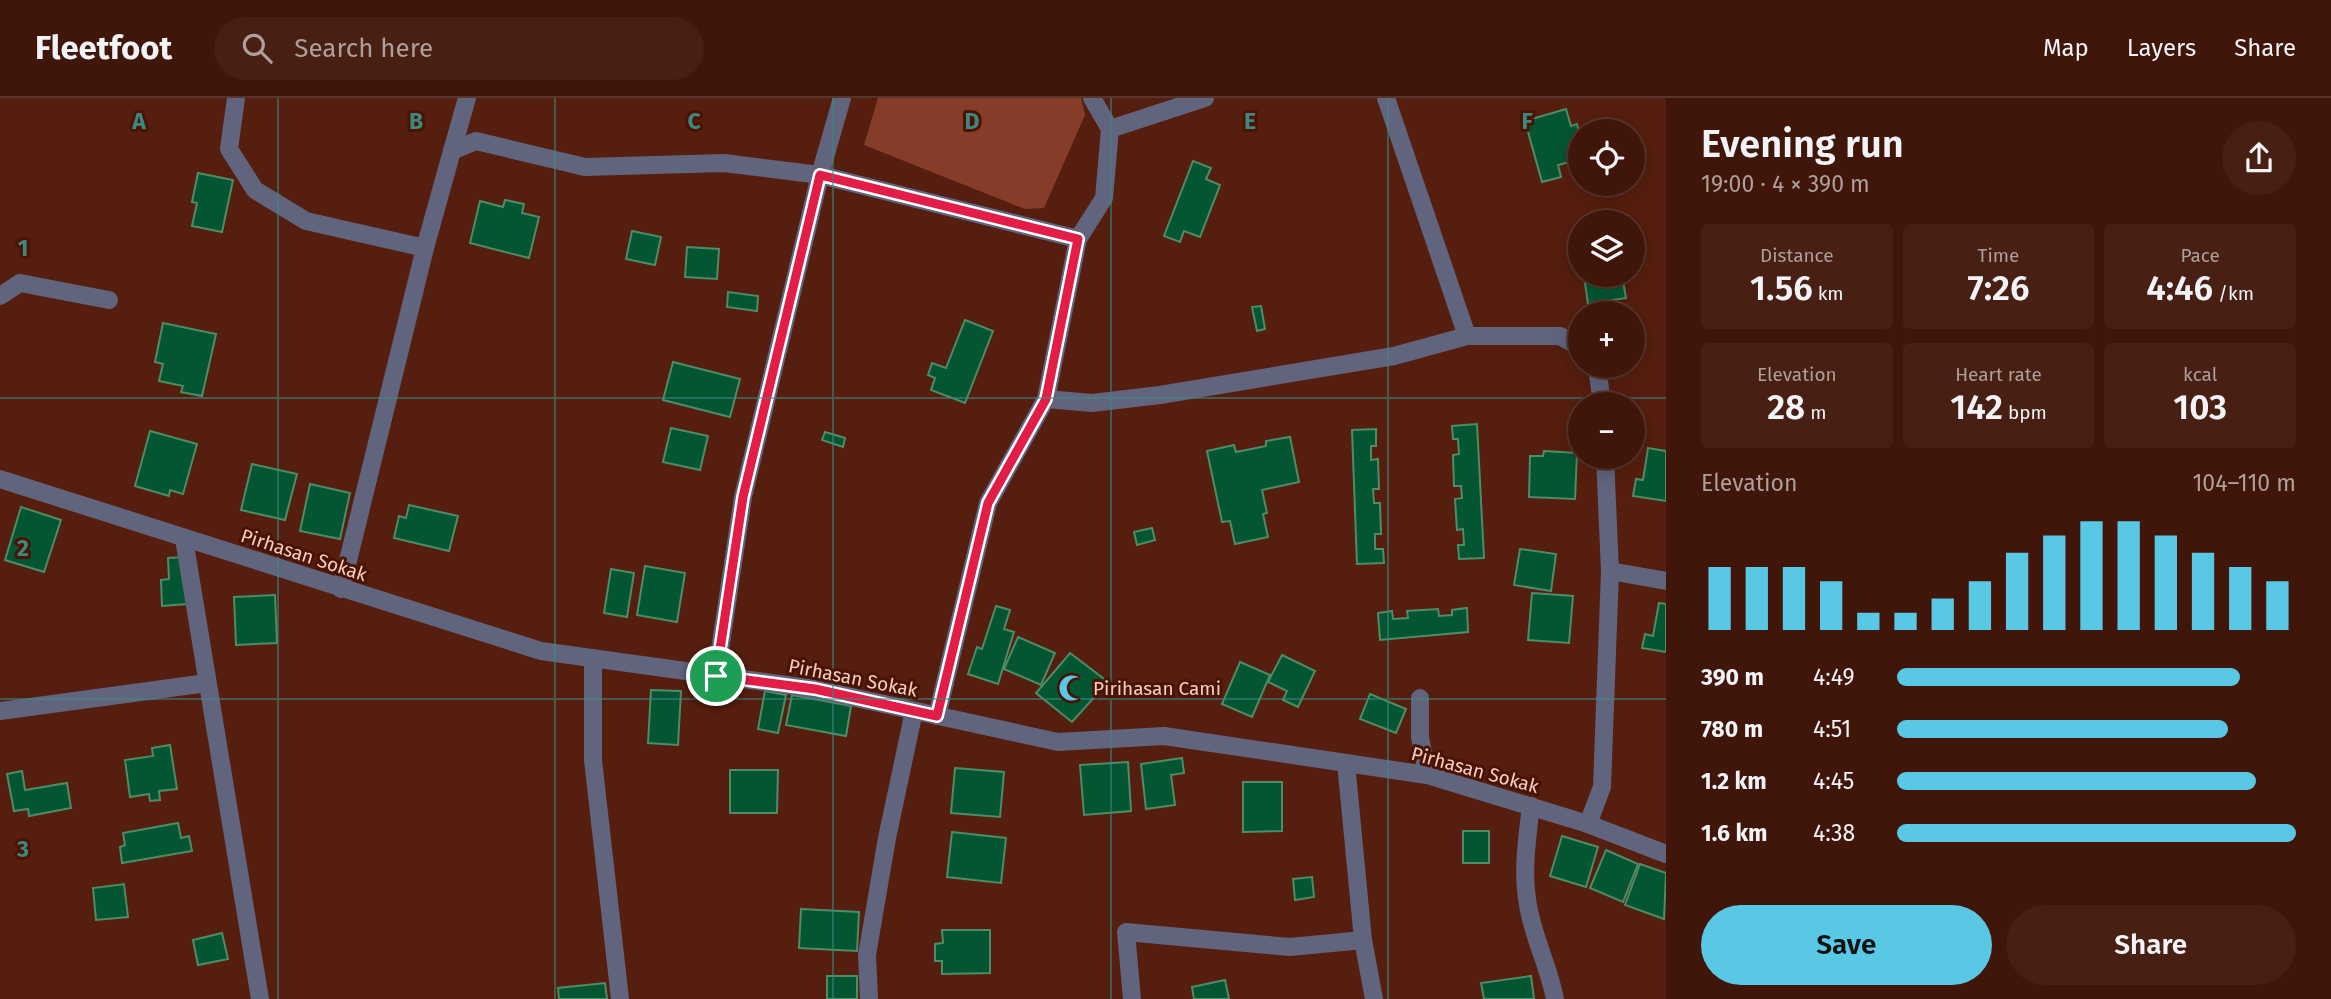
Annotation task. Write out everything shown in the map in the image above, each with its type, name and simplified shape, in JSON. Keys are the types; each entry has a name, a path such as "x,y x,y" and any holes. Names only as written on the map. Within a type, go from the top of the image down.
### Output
{"street":[{"path":"236,98 229,149 255,190 306,221 425,248"},
{"path":"341,589 425,248 467,98"},
{"path":"716,676 743,497 820,175 842,98"},
{"path":"937,716 988,503 1046,399 1078,239 1104,198 1110,129 1092,98"},
{"path":"1110,129 1205,98"},
{"path":"1386,98 1467,336"},
{"path":"452,151 475,141 585,167 724,163 820,175 1078,239"},
{"path":"0,296 20,284 109,300"},
{"path":"1046,399 1092,403 1160,395 1394,356 1467,336 1560,336 1568,340"},
{"path":"1588,824 1602,787 1610,571 1606,469"},
{"name":"Pirhasan Sokak","path":"0,479 541,651 815,689 1058,742 1164,736 1427,775 1588,824 1666,854"},
{"path":"184,539 260,999"},
{"path":"1610,571 1666,582"},
{"path":"593,658 593,760 620,999"},
{"path":"0,712 207,683"},
{"path":"1420,698 1420,737 1427,775"},
{"path":"869,999 867,955 887,838 914,711"},
{"path":"1346,763 1363,940 1374,999"},
{"path":"1531,806 1525,859 1527,904 1539,950 1552,980 1555,999"},
{"path":"1132,999 1126,932 1290,947 1363,940"}],"shaded area":[{"path":"878,98 1081,98 1085,115 1044,208 1025,209 864,145"}],"building":[{"path":"1566,109 1569,119 1568,162 1558,165 1561,177 1542,182 1525,121"},
{"path":"1193,161 1211,168 1206,179 1220,185 1200,237 1184,231 1180,242 1164,236"},
{"path":"198,173 233,180 222,232 192,226 197,203 192,202"},
{"path":"505,200 524,204 522,213 539,217 529,258 470,243 480,201 503,207"},
{"path":"632,231 661,237 655,265 626,259"},
{"path":"687,247 719,249 717,279 685,277"},
{"path":"1586,287 1624,287 1626,298 1588,301"},
{"path":"728,292 758,296 757,311 727,307"},
{"path":"1261,306 1265,329 1257,331 1252,307"},
{"path":"965,320 993,331 965,403 931,390 935,378 928,375 932,363 946,368"},
{"path":"163,323 216,334 202,396 181,392 183,386 159,381 163,364 155,362"},
{"path":"673,362 740,379 730,417 663,400"},
{"path":"1477,424 1484,558 1459,559 1458,545 1464,545 1463,529 1457,530 1455,499 1462,498 1461,486 1454,486 1453,455 1459,454 1458,439 1453,439 1452,426"},
{"path":"671,428 708,436 700,470 663,462"},
{"path":"1376,429 1376,446 1371,446 1371,460 1378,459 1379,489 1373,489 1374,503 1380,503 1381,534 1375,534 1375,549 1383,549 1384,563 1357,564 1352,430"},
{"path":"150,431 197,444 183,494 170,490 169,496 135,486"},
{"path":"825,432 845,438 843,447 822,440"},
{"path":"1290,437 1299,482 1262,490 1268,537 1235,544 1230,521 1222,522 1207,451 1234,445 1236,452 1266,446 1266,441"},
{"path":"1648,448 1666,451 1666,501 1633,496 1636,479 1643,480"},
{"path":"1544,451 1568,452 1568,469 1576,469 1575,499 1529,497 1530,456 1543,456"},
{"path":"252,464 297,474 285,520 241,510"},
{"path":"310,484 350,493 340,539 300,531"},
{"path":"409,505 458,516 449,551 394,538 399,516 406,518"},
{"path":"21,507 61,520 44,572 5,560"},
{"path":"1152,528 1155,540 1137,545 1134,532"},
{"path":"1520,549 1556,554 1551,591 1514,585"},
{"path":"184,557 187,604 162,606 161,580 169,579 168,558"},
{"path":"645,566 685,573 677,622 637,615"},
{"path":"611,569 634,573 627,617 604,613"},
{"path":"1532,593 1573,596 1569,643 1528,640"},
{"path":"275,595 277,643 236,645 234,597"},
{"path":"1659,603 1666,604 1666,652 1642,648 1645,634 1653,636"},
{"path":"996,606 1010,610 1004,629 1014,632 998,684 968,674 977,647 982,649"},
{"path":"1467,608 1468,632 1380,640 1378,613 1392,611 1393,619 1408,618 1407,611 1438,609 1439,616 1452,615 1452,610"},
{"path":"1018,637 1055,653 1041,685 1004,669"},
{"name":"Pirihasan Cami","path":"1070,653 1108,682 1072,722 1036,693"},
{"path":"1282,655 1315,671 1298,707 1283,700 1287,691 1268,682"},
{"path":"1240,662 1270,675 1252,717 1222,704"},
{"path":"651,690 681,691 678,745 648,743"},
{"path":"765,691 786,695 778,733 758,729"},
{"path":"1370,694 1406,709 1396,733 1360,719"},
{"path":"792,695 851,706 846,736 786,725"},
{"path":"170,745 177,789 159,791 160,800 150,801 149,794 130,797 125,760 153,756 152,748"},
{"path":"1182,758 1184,773 1171,775 1175,805 1146,809 1141,764"},
{"path":"1128,762 1131,811 1084,815 1080,765"},
{"path":"955,768 1004,772 1000,817 951,813"},
{"path":"730,770 778,770 777,813 730,813"},
{"path":"22,771 25,790 67,783 71,808 29,816 28,809 14,811 7,774"},
{"path":"1243,782 1282,782 1282,831 1243,832"},
{"path":"178,823 181,838 189,836 192,851 122,863 120,847 125,845 123,833"},
{"path":"1463,831 1489,831 1489,863 1463,863"},
{"path":"952,832 1006,838 1001,883 947,877"},
{"path":"1562,836 1598,847 1586,887 1550,876"},
{"path":"1606,850 1638,864 1623,902 1590,888"},
{"path":"1640,864 1666,873 1664,919 1625,905"},
{"path":"1312,877 1314,897 1295,900 1293,879"},
{"path":"124,884 128,917 96,920 93,888"},
{"path":"801,909 859,912 857,951 799,948"},
{"path":"942,930 990,930 990,973 942,974 942,961 935,961 935,944 943,943"},
{"path":"222,933 228,959 198,965 193,940"},
{"path":"827,976 857,976 857,999 827,999"},
{"path":"1531,976 1534,999 1484,999 1481,983"},
{"path":"1225,980 1229,999 1194,999 1192,987"},
{"path":"605,983 607,999 559,999 558,988"}],"place":[{"name":"Pirihasan Cami","path":"1072,688"}],"route":[{"path":"820,175 1078,239 1046,399 988,503 937,716 815,689 716,676 743,497 820,175"}]}
